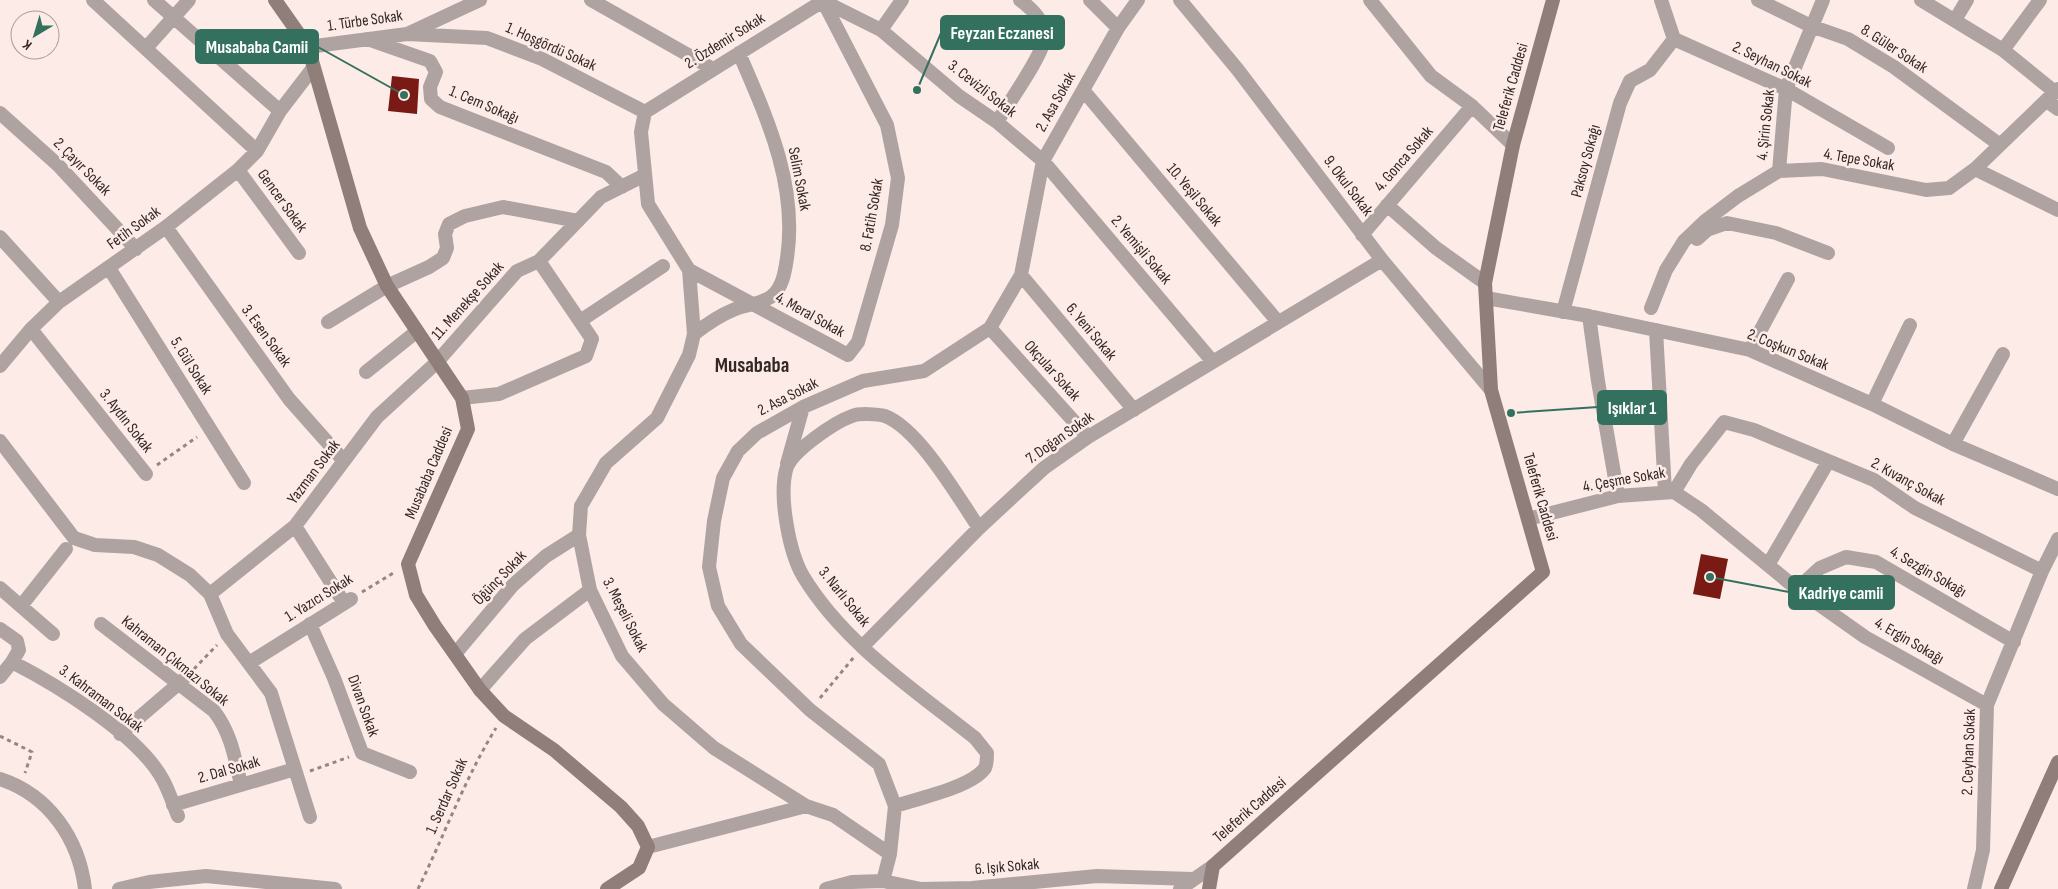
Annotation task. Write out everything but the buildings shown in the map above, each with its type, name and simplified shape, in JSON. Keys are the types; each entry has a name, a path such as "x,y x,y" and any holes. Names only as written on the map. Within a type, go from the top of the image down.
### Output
{"main road":[{"name":"Musababa Caddesi","path":"274,0 308,47 360,228 387,286 436,362 462,398 468,430 408,564"},
{"name":"Teleferik Caddesi","path":"1212,866 1543,572 1491,390 1485,283 1513,145 1553,0"},
{"path":"408,564 416,595 480,690 504,716 554,750 621,807 638,826 648,847 639,868 607,889"},
{"path":"2001,889 2058,762"},
{"path":"1209,889 1212,866"}],"street":[{"path":"93,0 257,151"},
{"path":"154,0 175,16 280,111"},
{"path":"146,48 189,0"},
{"name":"1. Türbe Sokak","path":"308,47 407,34 480,0"},
{"path":"591,0 713,69"},
{"name":"2. Özdemir Sokak","path":"645,112 822,0"},
{"name":"3. Cevizli Sokak","path":"822,0 881,30 959,96 997,122 1043,161"},
{"name":"8. Fatih Sokak","path":"822,0 887,125 898,178 892,225 876,283 858,342 848,355"},
{"path":"881,30 902,0"},
{"path":"997,122 1041,52 1045,35 1039,18 1020,0"},
{"path":"1090,0 1118,28"},
{"name":"2. Asa Sokak","path":"883,881 890,854 895,806 879,764 810,710 741,644 718,606 709,566 714,522 723,478 738,451 757,433 803,407 863,381 924,371 990,328 1021,275 1043,161 1118,28 1138,0"},
{"name":"9. Okul Sokak","path":"1180,0 1238,70 1362,235 1491,390"},
{"path":"1370,0 1431,76 1472,106 1513,145"},
{"path":"1660,0 1674,39"},
{"name":"8. Güler Sokak","path":"1758,0 1811,26 1848,39 1894,67 2000,145"},
{"name":"4. Şirin Sokak","path":"1779,171 1786,89 1823,0"},
{"path":"1922,0 2003,50 2055,98"},
{"path":"1955,20 1967,0"},
{"path":"2003,50 2040,0"},
{"name":"1. Hoşgördü Sokak","path":"407,34 488,38 542,59 645,112"},
{"name":"1. Cem Sokağı","path":"367,39 430,62 436,72 430,87 431,99 440,107 606,172 622,187"},
{"name":"2. Seyhan Sokak","path":"1674,39 1786,89 1888,148"},
{"name":"Paksoy Sokağı","path":"1563,312 1620,103 1630,81 1650,70 1674,39"},
{"name":"Selim Sokak","path":"739,53 765,114 782,166 791,231 785,276 773,295 755,304"},
{"name":"Fetih Sokak","path":"1,364 30,329 59,302 166,227 238,170 257,151 280,111 313,68"},
{"name":"10. Yeşil Sokak","path":"1083,90 1278,322"},
{"name":"4. Tepe Sokak","path":"1779,171 1822,170 1926,190 1949,188 1975,169 2055,98"},
{"name":"4. Gonca Sokak","path":"1362,235 1472,106"},
{"path":"645,112 641,132 648,204 689,270 694,334"},
{"name":"2. Çayır Sokak","path":"0,113 58,165 136,249"},
{"name":"2. Yemişli Sokak","path":"1043,161 1213,362"},
{"path":"1975,169 2058,210"},
{"name":"Gencer Sokak","path":"238,170 299,253"},
{"path":"1669,492 1651,328 1651,308 1666,270 1684,241 1705,220 1738,196 1779,171"},
{"name":"11. Menekşe Sokak","path":"436,362 517,271 539,262 601,197 645,175"},
{"path":"1387,205 1436,248 1485,283"},
{"path":"328,322 387,286 443,258 447,248 445,234 449,224 465,216 504,207 578,221"},
{"path":"1651,308 1692,244 1707,230 1727,223 1776,233 1828,253"},
{"name":"3. Esen Sokak","path":"166,227 289,399 344,461"},
{"path":"0,237 59,302"},
{"name":"7. Doğan Sokak","path":"862,646 979,528 1044,468 1088,437 1382,260"},
{"path":"462,398 499,394 586,356 592,339 539,262"},
{"path":"580,321 663,266"},
{"name":"5. Gül Sokak","path":"108,268 244,483"},
{"name":"4. Meral Sokak","path":"689,270 755,304 790,326 848,355"},
{"name":"6. Yeni Sokak","path":"1021,275 1134,410"},
{"path":"1750,350 1788,279"},
{"name":"2. Coşkun Sokak","path":"1486,298 1651,328 1750,350 1872,404 1952,444 2058,489"},
{"name":"4. Meral Sokak","path":"694,334 720,316 735,309 755,304"},
{"path":"1589,316 1618,496"},
{"path":"1872,404 1910,325"},
{"name":"Okçular Sokak","path":"990,328 1088,437"},
{"name":"3. Aydın Sokak","path":"30,329 146,474"},
{"path":"366,372 416,332"},
{"name":"3. Meşeli Sokak","path":"694,334 689,355 657,418 606,463 581,506 579,535 590,590 622,656 664,704 714,748 806,806 833,816 890,854"},
{"path":"1952,444 2003,354"},
{"name":"Yazman Sokak","path":"210,594 295,526 377,417 436,362"},
{"name":"3. Narlı Sokak","path":"803,407 786,468 784,498 790,542 802,575 829,612 862,646 975,738 987,753 986,767 976,777 952,788 895,806"},
{"path":"786,468 802,449 827,428 853,415 884,416 904,427 937,466 979,528"},
{"name":"4. Çeşme Sokak","path":"1528,519 1618,496 1669,492 1724,422"},
{"name":"2. Kıvanç Sokak","path":"1724,422 1754,430 1874,480 1915,508 2042,571"},
{"path":"0,442 74,538 95,545 134,546 158,555 190,575 210,594 227,634 271,694 310,817"},
{"path":"1768,565 1828,462"},
{"name":"4. Ergin Sokağı","path":"1669,492 1701,510 1797,589 1865,637 1987,706"},
{"path":"295,526 347,601"},
{"name":"Öğünç Sokak","path":"455,654 513,586 546,556 579,535"},
{"name":"2. Ceyhan Sokak","path":"1974,889 1983,850 1987,706 2042,571 2058,539"},
{"path":"21,606 66,548"},
{"name":"4. Sezgin Sokağı","path":"1797,589 1820,568 1846,557 1876,562 2014,642"},
{"path":"0,588 54,634"},
{"path":"480,690 525,639 590,590"},
{"name":"1. Yazıcı Sokak","path":"248,663 347,601"},
{"name":"Kahraman Çıkmazı Sokak","path":"101,624 182,682 214,711 224,724 232,743 241,784"},
{"name":"Divan Sokak","path":"310,624 334,678 362,753 410,772"},
{"path":"0,629 17,641 19,650 0,677"},
{"name":"3. Kahraman Sokak","path":"12,662 54,684 141,751 162,779 176,810"},
{"path":"120,734 182,682"},
{"name":"2. Dal Sokak","path":"176,810 241,784 296,772"},
{"path":"0,779 20,786 39,801 68,832 82,864 85,889"},
{"path":"648,847 806,806"},
{"path":"1180,889 1212,866"},
{"path":"119,889 149,882 206,876 335,889"},
{"name":"6. Işık Sokak","path":"826,889 852,882 883,881 921,889 972,888 1097,876 1193,879"},
{"path":"1047,889 1059,880"}],"path":[{"name":"3. Aydın Sokak","path":"146,474 209,427"},
{"name":"1. Yazıcı Sokak","path":"347,601 408,564"},
{"path":"182,682 227,634"},
{"path":"810,710 862,646"},
{"name":"1. Serdar Sokak","path":"418,889 453,816 476,760 504,716"},
{"path":"0,736 32,752 20,786"},
{"path":"296,772 362,753"}],"place":[{"name":"Feyzan Eczanesi","path":"917,90"},
{"name":"Musababa Camii","path":"404,95"},
{"name":"Işıklar 1","path":"1511,413"},
{"name":"Kadriye camii","path":"1710,577"}],"district":[{"name":"Musababa","path":"752,365"}]}
